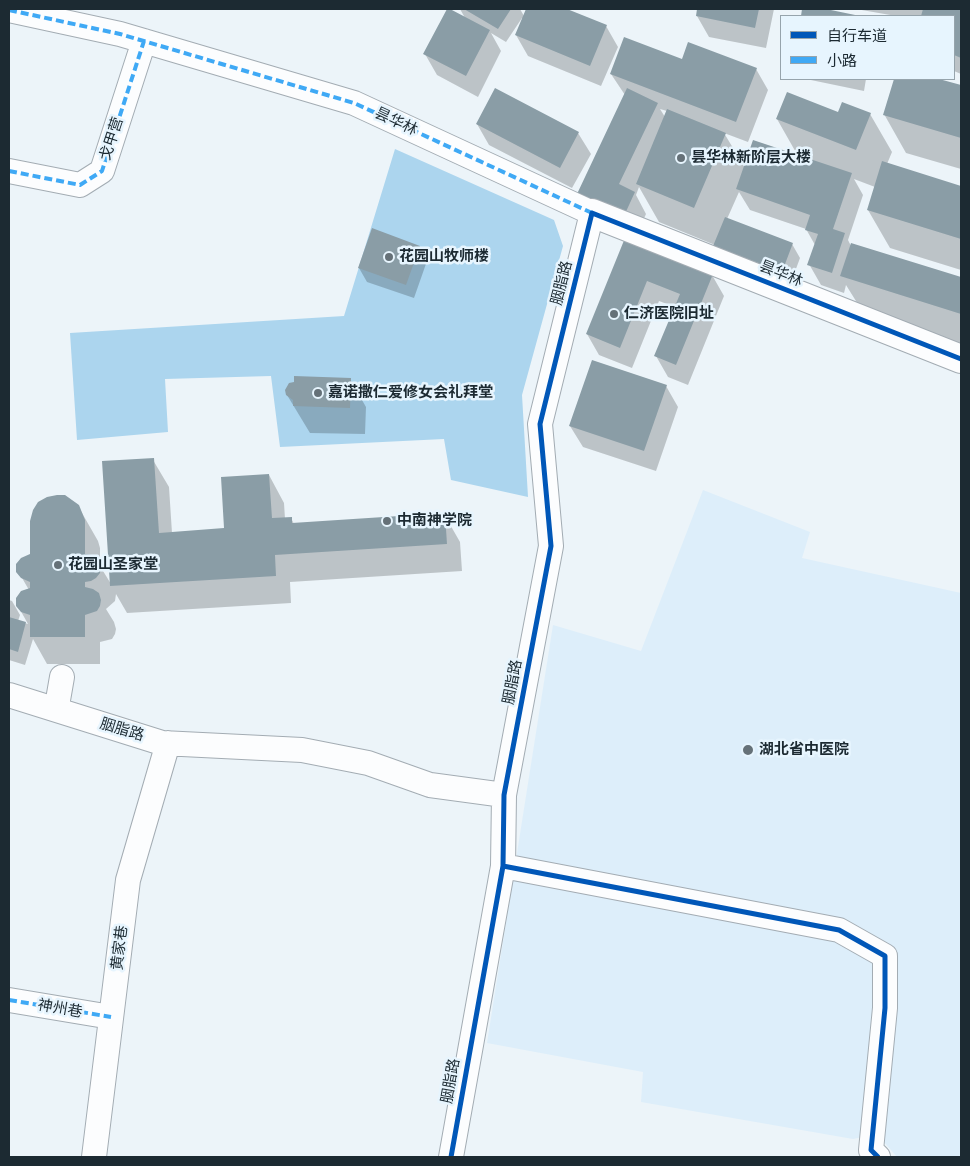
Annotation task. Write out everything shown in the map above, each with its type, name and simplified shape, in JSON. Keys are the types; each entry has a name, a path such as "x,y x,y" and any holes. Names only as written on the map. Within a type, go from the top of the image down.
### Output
{"street":[{"name":"昙华林","path":"9,10 144,41 354,103 592,213 961,359"},
{"name":"戈甲营","path":"9,171 80,186 102,171 144,41"},
{"name":"胭脂路","path":"451,1157 503,866 504,795 551,546 540,424 592,213"},
{"name":"胭脂路","path":"9,695 162,742 302,750 368,763 430,785 504,795"},
{"name":"黄家巷","path":"94,1157 128,880 168,743"},
{"path":"503,866 839,930 885,956 885,1008 871,1150 878,1157"},
{"name":"神州巷","path":"9,1000 111,1017"}],"shaded area":[{"path":"395,149 554,220 563,246 522,395 528,497 451,480 444,439 280,447 271,376 165,379 168,432 77,440 70,333 344,316"},
{"name":"湖北省中医院","path":"703,490 810,532 802,558 961,593 961,1157 897,1157 877,1134 853,1139 641,1102 643,1072 487,1043 553,625 641,651"}],"building":[{"path":"447,9 490,30 466,76 423,54"},
{"path":"464,9 511,9 498,29"},
{"path":"526,9 567,9 607,25 590,66 515,35"},
{"path":"697,9 759,9 755,28 696,16"},
{"path":"802,9 826,9 855,15 801,15"},
{"path":"923,9 961,9 961,58 955,55 955,15 921,15"},
{"path":"624,37 682,59 688,42 757,68 736,122 610,74"},
{"path":"894,80 943,80 961,85 961,138 883,115"},
{"path":"495,88 579,132 560,168 476,124"},
{"path":"627,88 658,103 619,184 635,192 624,216 577,194"},
{"path":"787,92 838,112 842,102 871,113 856,150 776,119"},
{"name":"昙华林新阶层大楼","path":"667,109 726,133 694,208 636,184"},
{"path":"753,140 852,173 833,229 845,233 832,273 807,265 818,234 805,230 810,215 736,189"},
{"path":"882,161 961,186 961,239 867,210"},
{"path":"725,217 793,243 782,272 713,246"},
{"name":"花园山牧师楼","path":"372,228 420,246 406,285 358,268"},
{"name":"仁济医院旧址","path":"625,238 713,274 676,365 654,356 680,294 647,281 620,348 586,334"},
{"path":"851,243 961,277 961,314 840,276"},
{"path":"592,360 667,385 644,451 569,426"},
{"name":"嘉诺撒仁爱修女会礼拜堂","path":"294,376 351,378 350,408 293,406 293,400 286,395 285,390 289,383 294,382"},
{"name":"中南神学院","path":"154,458 159,533 224,528 221,477 269,474 272,518 292,517 292,523 445,513 447,544 275,555 276,576 110,586 102,461"},
{"name":"花园山圣家堂","path":"65,495 79,505 85,520 85,554 92,555 98,560 101,567 100,573 96,578 85,582 85,587 99,593 101,600 97,611 85,615 85,637 30,637 30,615 21,612 16,606 16,598 21,591 30,588 30,582 21,578 16,572 16,564 21,558 30,554 30,521 33,510 38,502 47,497"},
{"path":"9,617 26,622 18,652 9,649"}],"marked path":[{"path":"9,10 120,34 354,103 592,213"},
{"path":"9,171 80,185 102,171 144,41"},
{"path":"9,1000 111,1017"}],"cycle path":[{"path":"451,1157 503,866 504,795 551,546 540,424 592,213 961,359"},
{"path":"503,866 839,930 885,956 885,1008 871,1150 878,1157"}],"place":[{"name":"昙华林新阶层大楼","path":"681,158"},
{"name":"花园山牧师楼","path":"389,257"},
{"name":"仁济医院旧址","path":"614,314"},
{"name":"嘉诺撒仁爱修女会礼拜堂","path":"318,393"},
{"name":"中南神学院","path":"387,521"},
{"name":"花园山圣家堂","path":"58,565"},
{"name":"湖北省中医院","path":"748,750"}]}
